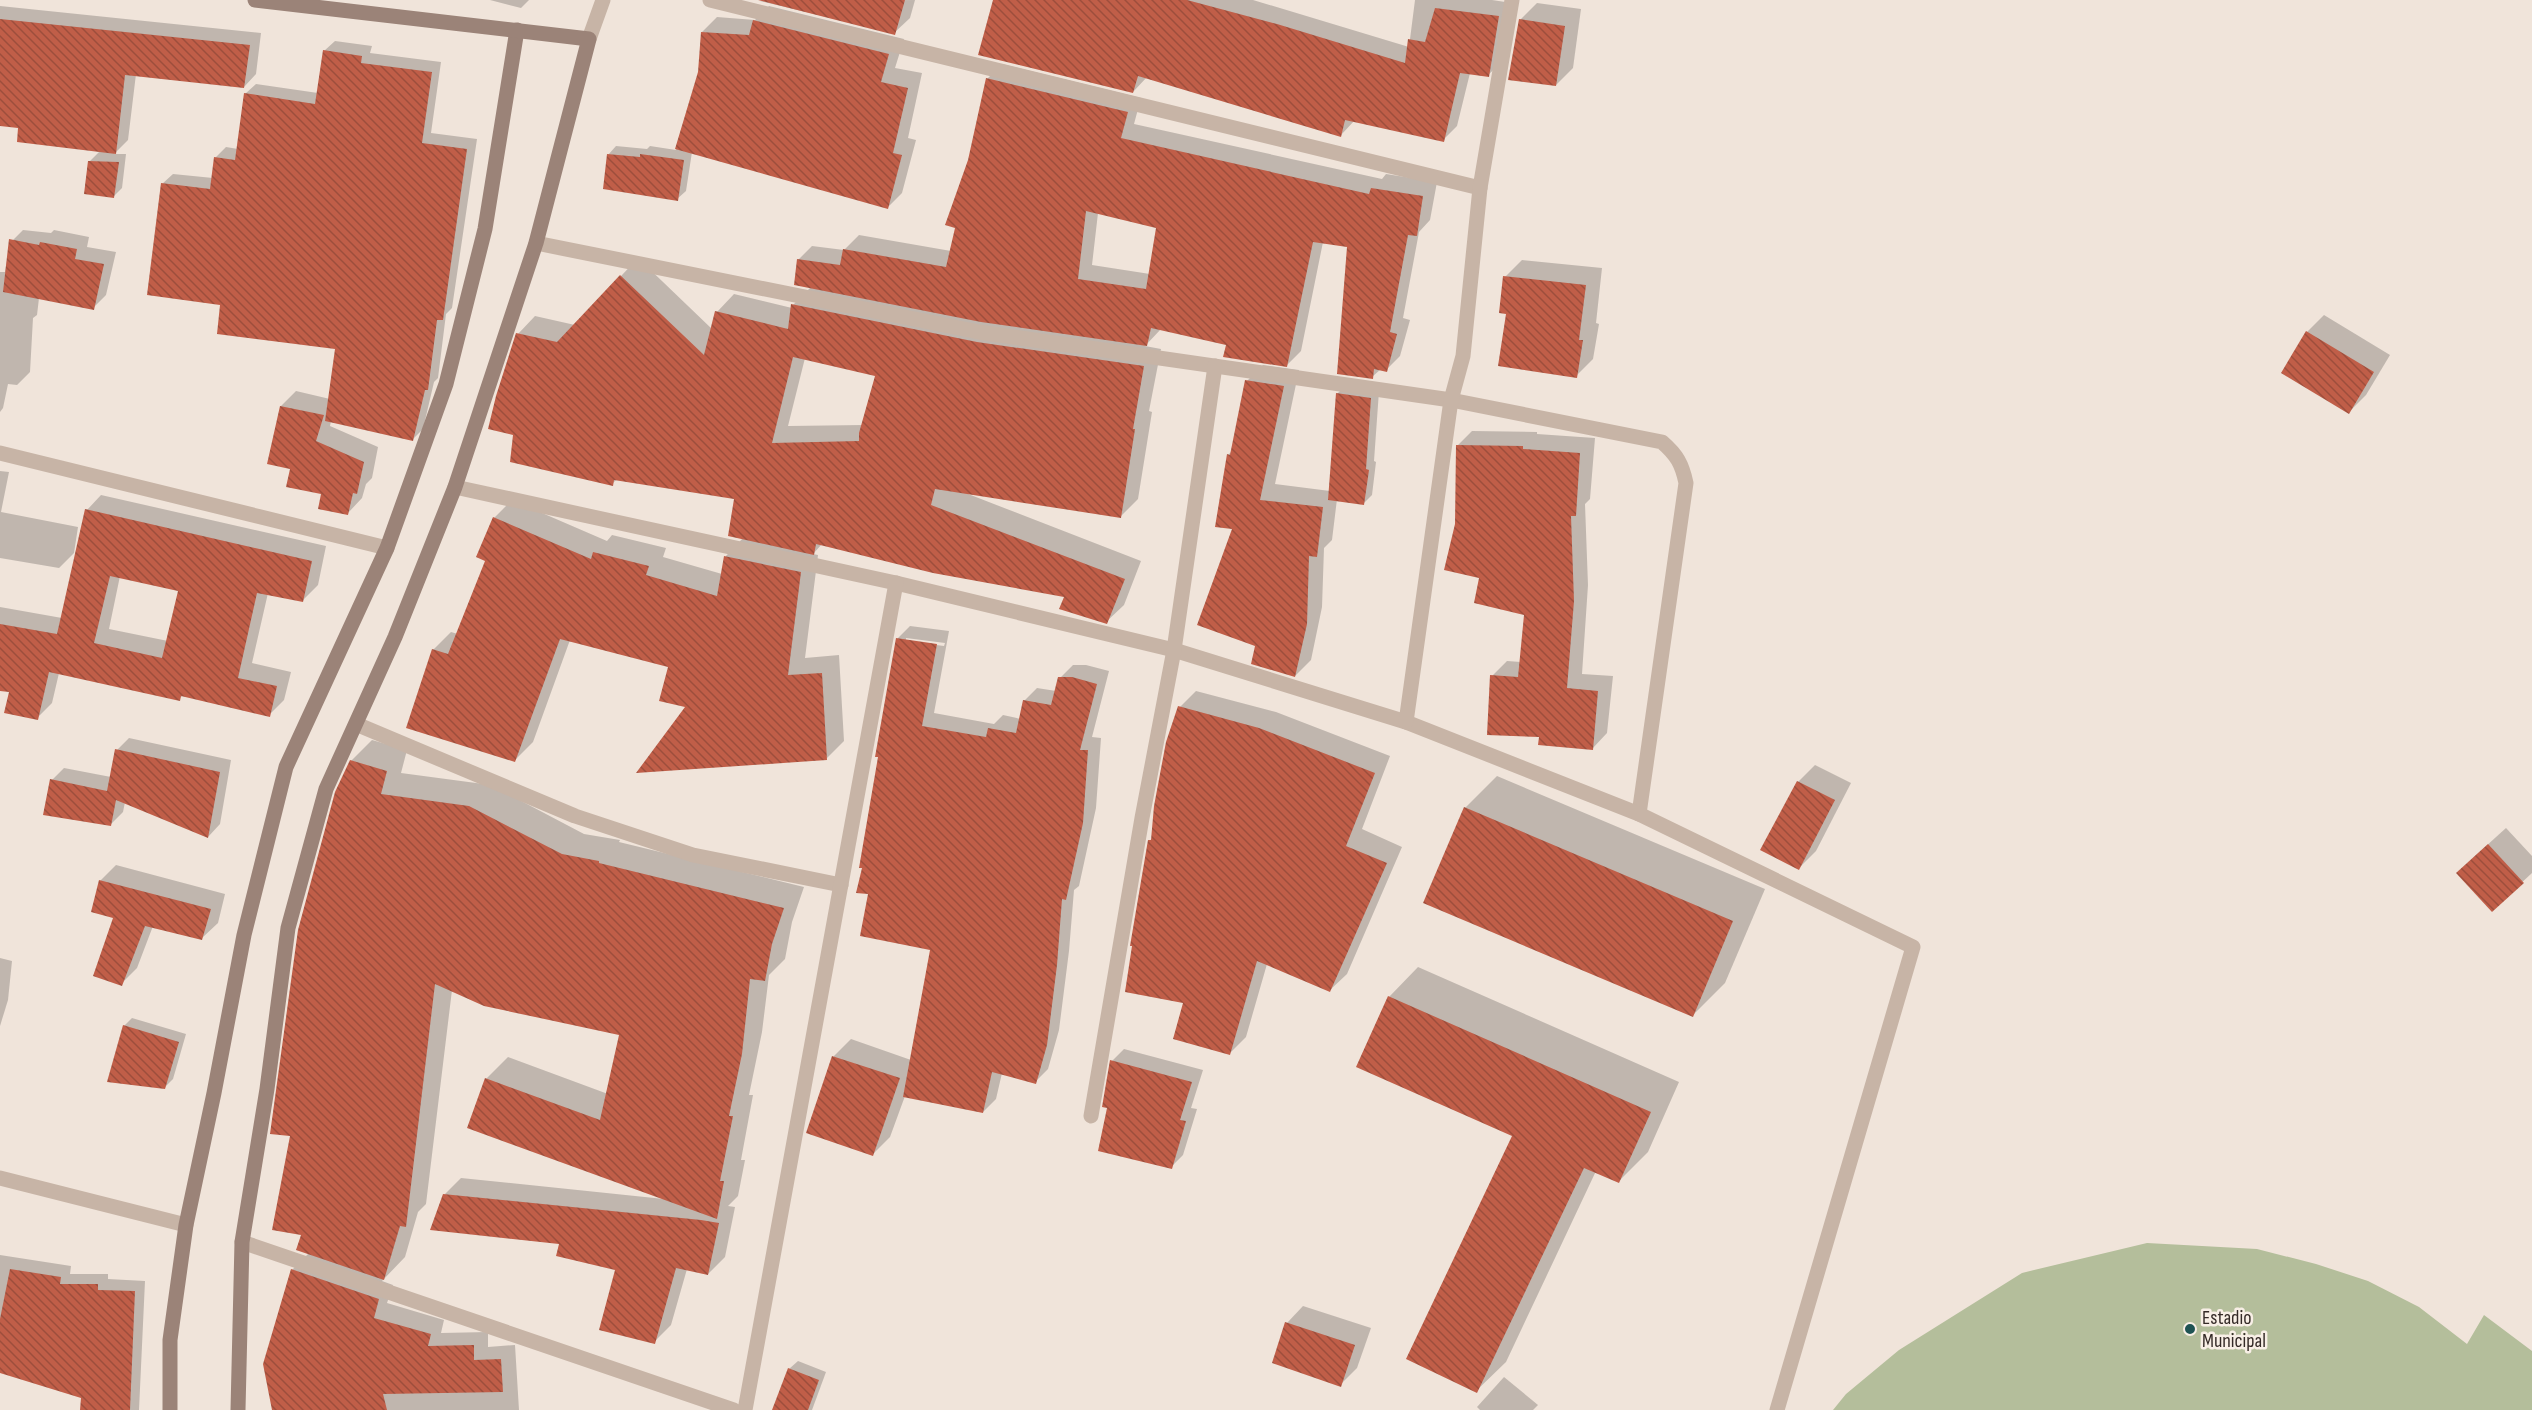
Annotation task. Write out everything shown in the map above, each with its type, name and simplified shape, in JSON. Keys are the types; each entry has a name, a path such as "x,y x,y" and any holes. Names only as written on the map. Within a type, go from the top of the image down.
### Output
{"main road":[{"path":"238,1410 242,1242 267,1089 288,928 326,789 395,637 455,487 536,243 590,39 255,0"},
{"path":"170,1410 170,1340 186,1225 244,935 286,767 387,548 446,384 485,229 517,30"}],"street":[{"path":"590,39 603,0"},
{"path":"710,0 1479,188"},
{"path":"1406,722 1451,400 1464,346 1479,188 1512,0"},
{"path":"536,243 979,332 1451,400 1662,442 1676,454 1682,464 1686,483 1639,814"},
{"path":"1091,1116 1142,818 1174,650 1215,366"},
{"path":"0,453 387,548"},
{"path":"455,487 896,583 1174,650 1406,722 1639,814 1913,947 1777,1410"},
{"path":"745,1410 896,583"},
{"path":"356,724 575,816 683,851 841,885"},
{"path":"0,1178 186,1225"},
{"path":"242,1242 734,1410"}],"green space":[{"name":"Estadio Municipal","path":"2147,1243 2257,1249 2316,1264 2368,1281 2419,1307 2467,1344 2484,1315 2532,1351 2532,1410 1833,1410 1846,1394 1899,1350 2022,1273"}],"building":[{"path":"758,0 905,0 895,35"},
{"path":"993,0 1187,0 1277,24 1405,63 1408,39 1425,42 1435,8 1499,16 1489,77 1460,73 1444,142 1345,120 1341,137 1138,76 1133,93 978,55"},
{"path":"0,19 250,45 244,88 125,75 116,154 17,142 18,128 0,126"},
{"path":"1519,19 1565,26 1556,86 1508,80"},
{"path":"753,20 889,54 881,82 908,88 893,153 902,155 888,209 675,149 698,72 701,32 749,35"},
{"path":"323,50 362,56 361,63 432,72 422,143 467,149 443,320 437,320 428,390 425,390 413,441 325,421 335,349 217,334 220,305 147,295 161,183 210,189 214,157 235,160 244,93 315,104"},
{"path":"986,78 1128,112 1121,138 1369,194 1371,188 1423,196 1417,236 1408,235 1390,332 1397,334 1387,372 1374,369 1373,379 1337,374 1347,247 1313,242 1287,367 1223,357 1226,345 1151,328 1147,346 981,322 794,285 797,259 840,265 843,249 946,267 955,228 945,225 968,160","holes":["1086,211 1156,228 1146,289 1078,279"]},
{"path":"607,154 640,157 640,154 684,160 678,201 603,189"},
{"path":"88,161 119,162 114,198 84,194"},
{"path":"9,239 77,249 75,259 104,264 94,310 3,292"},
{"path":"620,275 704,355 715,311 788,329 791,304 977,342 1144,366 1121,518 935,489 931,505 1125,579 1107,624 1059,609 1064,597 933,573 816,544 814,555 728,536 734,499 614,480 613,486 510,462 513,435 488,429 516,333 557,342","holes":["793,357 875,376 859,433 859,441 772,443"]},
{"path":"1503,276 1586,285 1579,340 1583,340 1577,378 1498,366 1506,314 1499,313"},
{"path":"2306,331 2374,372 2349,414 2281,373"},
{"path":"1245,380 1284,386 1260,500 1323,507 1317,557 1309,556 1307,624 1295,677 1251,664 1255,646 1197,625 1232,529 1215,527 1227,454 1230,455"},
{"path":"1336,393 1371,398 1366,469 1369,470 1364,505 1328,500"},
{"path":"280,406 324,415 316,441 364,462 357,494 353,493 348,515 318,509 321,494 286,487 290,469 267,464"},
{"path":"1456,445 1523,446 1523,449 1580,453 1576,516 1571,516 1574,601 1567,688 1598,691 1593,750 1538,745 1539,737 1487,735 1490,675 1518,677 1524,615 1474,603 1479,578 1444,570 1455,524"},
{"path":"85,509 312,561 303,602 257,593 238,678 277,686 270,717 181,696 180,701 49,672 38,720 4,713 9,692 0,691 0,624 57,634","holes":["110,576 178,591 162,658 94,643"]},
{"path":"493,517 591,559 593,552 649,566 646,575 717,596 724,556 801,572 788,675 822,673 827,760 636,773 685,707 659,701 668,667 560,639 515,762 406,728 432,649 448,654 485,561 476,557"},
{"path":"896,638 937,644 922,726 986,737 988,728 1016,733 1023,700 1051,705 1058,677 1072,677 1097,684 1080,750 1088,750 1083,823 1066,900 1062,899 1047,1045 1036,1084 992,1072 983,1113 903,1097 930,950 860,936 868,894 856,893 862,868 859,868 878,757 875,757"},
{"path":"1178,706 1259,728 1375,773 1346,846 1387,863 1330,992 1257,961 1230,1055 1173,1039 1183,1003 1125,992 1132,946 1130,946 1148,840 1151,840 1154,806 1166,742"},
{"path":"115,749 220,772 208,838 116,800 111,826 43,815 50,779 107,791"},
{"path":"350,760 387,771 381,794 469,806 562,854 599,861 599,863 784,908 772,944 765,981 750,979 742,1054 729,1116 733,1116 720,1181 724,1181 717,1219 467,1128 485,1078 600,1120 619,1035 484,1006 435,984 406,1227 400,1226 384,1280 296,1250 301,1235 272,1230 290,1136 270,1134 298,930 335,792"},
{"path":"1797,781 1835,800 1799,870 1760,850"},
{"path":"1464,807 1733,921 1693,1017 1423,903"},
{"path":"2488,844 2524,883 2492,912 2456,873"},
{"path":"99,880 211,909 202,940 145,926 122,986 93,976 113,918 91,912"},
{"path":"1388,996 1651,1112 1619,1183 1584,1168 1477,1393 1406,1359 1512,1136 1356,1067"},
{"path":"123,1025 179,1042 165,1089 107,1082"},
{"path":"832,1056 900,1078 873,1156 806,1133"},
{"path":"1110,1060 1192,1082 1180,1120 1186,1121 1172,1169 1098,1151 1107,1108 1102,1107"},
{"path":"443,1194 719,1223 708,1275 676,1268 655,1344 599,1330 615,1270 556,1256 559,1244 430,1230"},
{"path":"10,1269 61,1277 60,1284 98,1284 98,1290 135,1291 130,1410 80,1410 81,1398 0,1373 0,1319"},
{"path":"291,1269 379,1299 374,1318 431,1334 428,1346 474,1345 474,1360 501,1359 503,1392 383,1394 387,1410 272,1410 263,1364"},
{"path":"1285,1322 1355,1345 1341,1387 1272,1363"},
{"path":"788,1368 819,1380 808,1410 772,1410"}],"place":[{"name":"Estadio Municipal","path":"2190,1329"}]}
